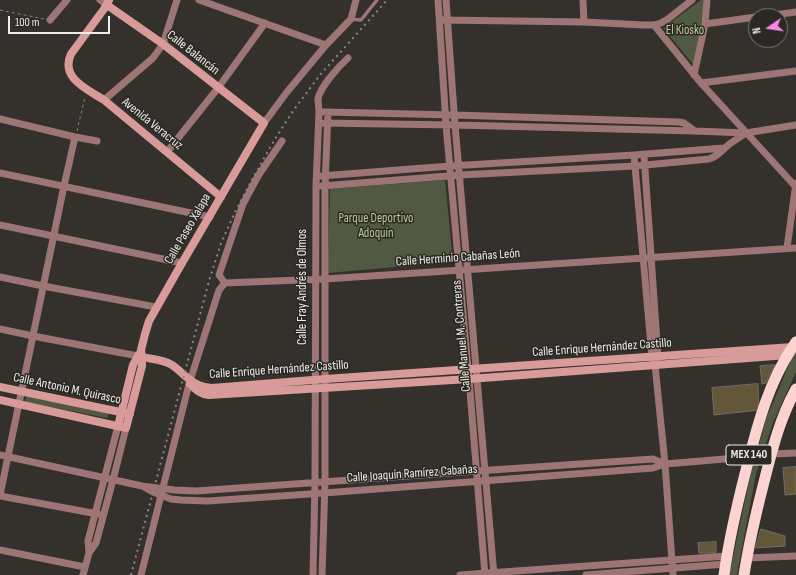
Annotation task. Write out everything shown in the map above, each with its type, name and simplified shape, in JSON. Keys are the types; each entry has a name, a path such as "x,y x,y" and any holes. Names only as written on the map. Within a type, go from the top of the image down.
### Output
{"highway":[{"name":"MEX 140","path":"725,565 738,498 758,425 775,380 792,348"},
{"name":"MEX 140","path":"744,575 758,504 771,454 780,424 796,389"},
{"name":"MEX 140","path":"738,498 741,535 739,575"},
{"name":"MEX 140","path":"730,575 741,535 758,504"}],"main road":[{"name":"Calle Balancán","path":"105,2 163,44 264,123"},
{"name":"Avenida Veracruz","path":"105,2 71,54 68,66 72,77 104,100 221,197"},
{"name":"Calle Paseo Xalapa","path":"122,427 126,413 133,365 141,355 147,328 156,307 264,123"},
{"name":"Calle Enrique Hernández Castillo","path":"190,382 202,387 212,388 655,356 792,348"},
{"name":"Calle Enrique Hernández Castillo","path":"141,355 172,365 190,382 196,390 202,394 209,395 655,365 792,348"},
{"name":"Calle Antonio M. Quirasco","path":"0,387 126,413"},
{"name":"Calle Antonio M. Quirasco","path":"0,400 122,427"}],"street":[{"path":"50,20 67,0"},
{"path":"104,100 153,58 163,44 177,0"},
{"path":"199,0 326,45"},
{"path":"264,123 287,92 326,45 351,19 356,0"},
{"name":"Calle Manuel M. Contreras","path":"438,0 445,115 459,270 486,470 494,574"},
{"name":"Calle Manuel M. Contreras","path":"446,0 454,115 468,269 473,369"},
{"path":"583,0 584,22"},
{"path":"439,20 584,22 654,25 668,19 692,0"},
{"path":"694,75 705,24 706,0"},
{"path":"705,24 748,18"},
{"path":"167,152 218,88 265,23"},
{"path":"654,25 701,83 746,133 796,183 787,248"},
{"name":"Calle Fray Andrés de Olmos","path":"313,575 315,482 316,176 319,122 318,101 322,90 337,68 348,58"},
{"path":"701,83 796,71"},
{"path":"319,112 679,122 684,123 695,131"},
{"name":"Calle Fray Andrés de Olmos","path":"322,575 325,482 324,379 328,112"},
{"path":"0,119 97,141"},
{"path":"319,122 746,133 796,125"},
{"path":"316,186 460,175 635,166 709,158 720,154 724,148 746,133"},
{"path":"75,137 53,236 0,496 104,516"},
{"path":"141,575 190,382 219,290 224,283 219,275 243,204 258,176 282,141"},
{"path":"316,176 450,166 634,156 724,148"},
{"path":"644,155 651,257 655,365 665,464 673,572"},
{"path":"634,156 643,258 655,356"},
{"path":"0,173 210,216"},
{"path":"0,225 182,263"},
{"name":"Calle Herminio Cabañas León","path":"224,283 325,279 796,248"},
{"path":"0,277 156,307"},
{"path":"0,329 141,355"},
{"name":"Calle Manuel M. Contreras","path":"474,378 477,471 485,574"},
{"name":"Calle Paseo Xalapa","path":"89,553 88,541 95,514 122,427"},
{"name":"Calle Paseo Xalapa","path":"83,575 89,553 96,543 114,480 122,427"},
{"path":"771,454 796,453"},
{"path":"0,455 142,486 162,492"},
{"name":"Calle Joaquín Ramírez Cabañas","path":"162,492 171,499 208,501 543,477 653,468 665,464 749,458"},
{"name":"Calle Joaquín Ramírez Cabañas","path":"162,492 196,491 653,459 665,464"},
{"path":"600,463 601,472"},
{"path":"543,466 543,477"},
{"path":"417,475 418,486"},
{"path":"381,478 382,489"},
{"path":"238,488 238,499"},
{"path":"0,550 85,567"},
{"path":"747,558 796,556"},
{"path":"460,575 494,574 672,560 725,565"},
{"path":"586,575 673,572 725,565"}],"lane":[{"path":"351,19 360,20 377,0"}],"path":[{"path":"0,10 50,20"},
{"path":"75,137 86,92 83,91 84,87"}],"green space":[{"name":"El Kiosko","path":"701,0 704,0 697,69 663,28"},
{"name":"Parque Deportivo Adoquín","path":"445,180 453,262 328,273 330,189"},
{"path":"796,348 796,372 773,423 756,474 737,575 729,575 751,473 766,419"},
{"path":"26,396 109,412 107,418 25,402"}],"building":[{"path":"775,365 766,383 762,384 760,366"},
{"path":"758,384 759,410 714,415 712,388"},
{"path":"796,467 796,494 785,495 783,468"},
{"path":"761,529 785,536 785,546 756,548"},
{"path":"716,542 716,553 699,553 698,543"}],"railway":[{"path":"131,575 209,281 221,243 254,176 293,111 320,75 387,0"}]}
